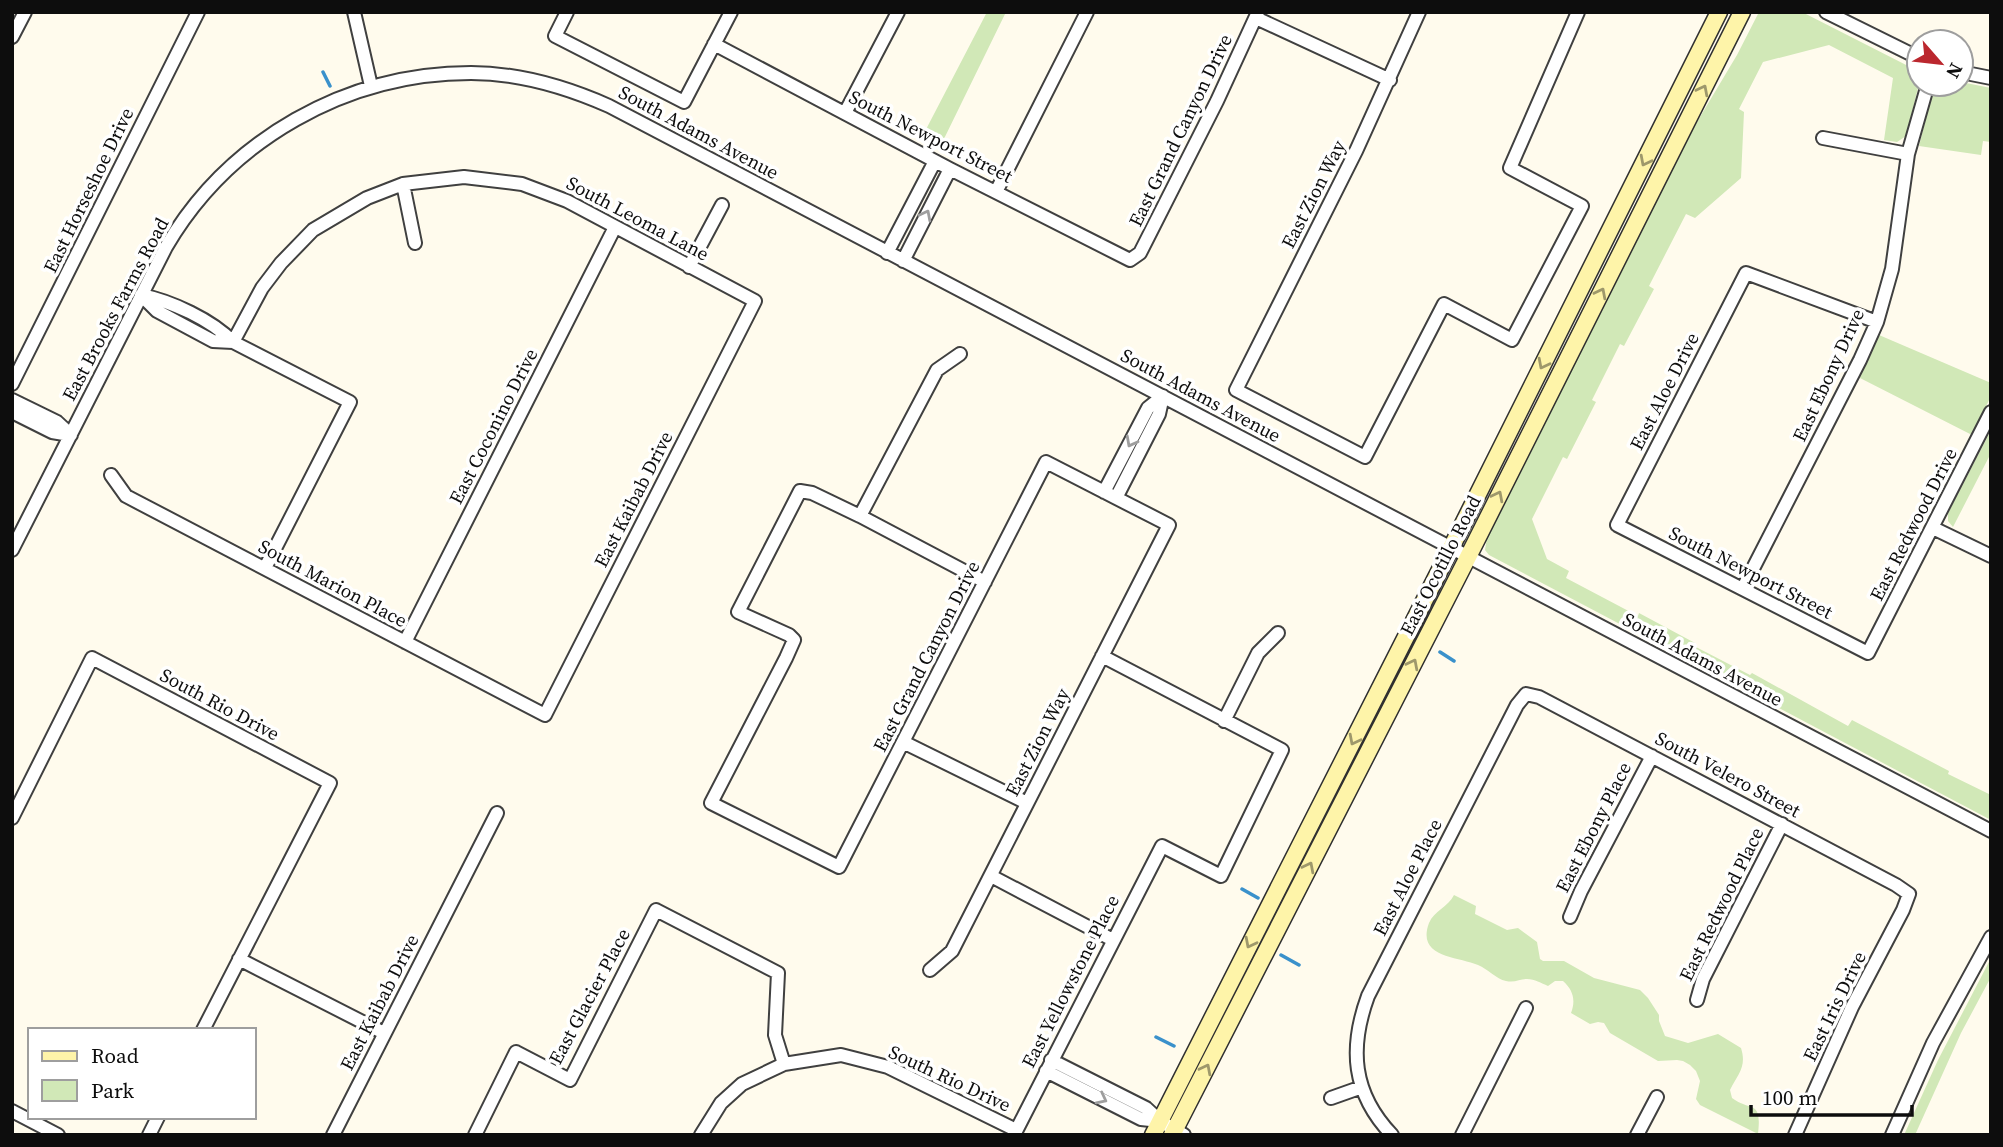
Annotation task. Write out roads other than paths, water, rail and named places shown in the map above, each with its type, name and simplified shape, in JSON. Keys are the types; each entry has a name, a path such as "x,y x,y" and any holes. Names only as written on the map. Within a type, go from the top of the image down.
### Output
{"main road":[{"name":"East Ocotillo Road","path":"1157,1128 1719,12"},
{"name":"East Ocotillo Road","path":"1177,1133 1742,12"}],"street":[{"path":"12,37 25,12"},
{"name":"East Horseshoe Drive","path":"12,384 198,12"},
{"path":"354,12 371,86"},
{"path":"567,12 555,36 684,102 731,12"},
{"path":"845,113 898,12"},
{"path":"996,192 1087,12"},
{"name":"East Zion Way","path":"1419,12 1346,172 1236,390 1364,457 1444,304 1512,341 1582,206 1510,168 1578,12"},
{"path":"1826,12 1905,51"},
{"path":"1257,15 1390,80"},
{"name":"East Grand Canyon Drive","path":"1130,260 1140,253 1257,15"},
{"name":"South Newport Street","path":"715,44 935,162 1130,260"},
{"name":"South Adams Avenue","path":"371,86 429,76 472,73 522,79 567,89 618,110 1991,831"},
{"name":"East Brooks Farms Road","path":"12,550 17,528 71,435 177,229 194,206 239,159 259,143 303,115 371,86"},
{"name":"East Ebony Drive","path":"1743,588 1860,360 1877,321 1892,269 1908,154 1924,98"},
{"path":"1823,138 1908,154"},
{"path":"887,253 935,162"},
{"path":"902,261 950,169"},
{"name":"South Leoma Lane","path":"233,342 262,288 281,263 313,230 367,198 403,184 464,177 522,184 567,201 755,301"},
{"path":"403,184 415,243"},
{"path":"689,267 722,205"},
{"name":"East Coconino Drive","path":"405,642 615,227"},
{"name":"East Aloe Drive","path":"1617,525 1746,273 1877,321"},
{"path":"141,295 162,300 185,318 224,332 233,342 350,402 264,568"},
{"name":"East Kaibab Drive","path":"545,715 755,301"},
{"path":"960,354 937,370 860,516 985,582"},
{"path":"1110,495 1159,414 1163,396"},
{"path":"12,400 52,432 71,435"},
{"path":"12,412 28,413"},
{"name":"East Redwood Drive","path":"1868,653 1991,412"},
{"name":"East Grand Canyon Drive","path":"860,516 812,493 800,491 738,611 789,635 794,640 711,803 839,867 1046,462 1110,495"},
{"name":"South Marion Place","path":"111,475 126,496 545,715"},
{"name":"East Zion Way","path":"930,970 952,951 1169,526 1110,495"},
{"name":"South Newport Street","path":"1617,525 1868,653"},
{"path":"1933,528 1991,556"},
{"path":"1102,656 1224,720 1258,653 1278,633"},
{"name":"South Rio Drive","path":"12,818 92,658 330,783 239,959"},
{"name":"South Velero Street","path":"1526,694 1539,698 1652,756 1909,894"},
{"name":"East Aloe Place","path":"1392,1135 1371,1110 1362,1087 1356,1044 1359,1020 1368,996 1517,705 1526,694"},
{"name":"East Yellowstone Place","path":"1015,1133 1162,846 1221,876 1282,750 1224,720"},
{"path":"903,742 1027,803"},
{"name":"East Ebony Place","path":"1570,916 1652,756"},
{"name":"East Kaibab Drive","path":"332,1135 497,813"},
{"name":"East Redwood Place","path":"1697,1000 1703,979 1782,824"},
{"path":"990,876 1113,940"},
{"name":"East Iris Drive","path":"1797,1134 1852,1007 1909,894"},
{"name":"East Glacier Place","path":"475,1135 516,1052 570,1080 656,910 778,973 775,1035 784,1064"},
{"path":"1892,1135 1933,1043 1991,937"},
{"path":"204,1028 239,959 384,1033"},
{"path":"1462,1135 1527,1008"},
{"name":"South Rio Drive","path":"784,1064 841,1055 888,1067 1015,1133"},
{"path":"701,1135 721,1103 742,1084 784,1064"},
{"path":"1048,1065 1157,1128 1177,1133"},
{"path":"1331,1098 1362,1087"},
{"path":"1637,1135 1657,1097"},
{"path":"12,1111 58,1135"},
{"path":"149,1135 157,1119"}],"waterway":[{"path":"323,72 330,86"},
{"path":"1440,652 1454,661"},
{"path":"1242,889 1258,898"},
{"path":"1281,955 1299,965"},
{"path":"1156,1037 1174,1046"}]}
